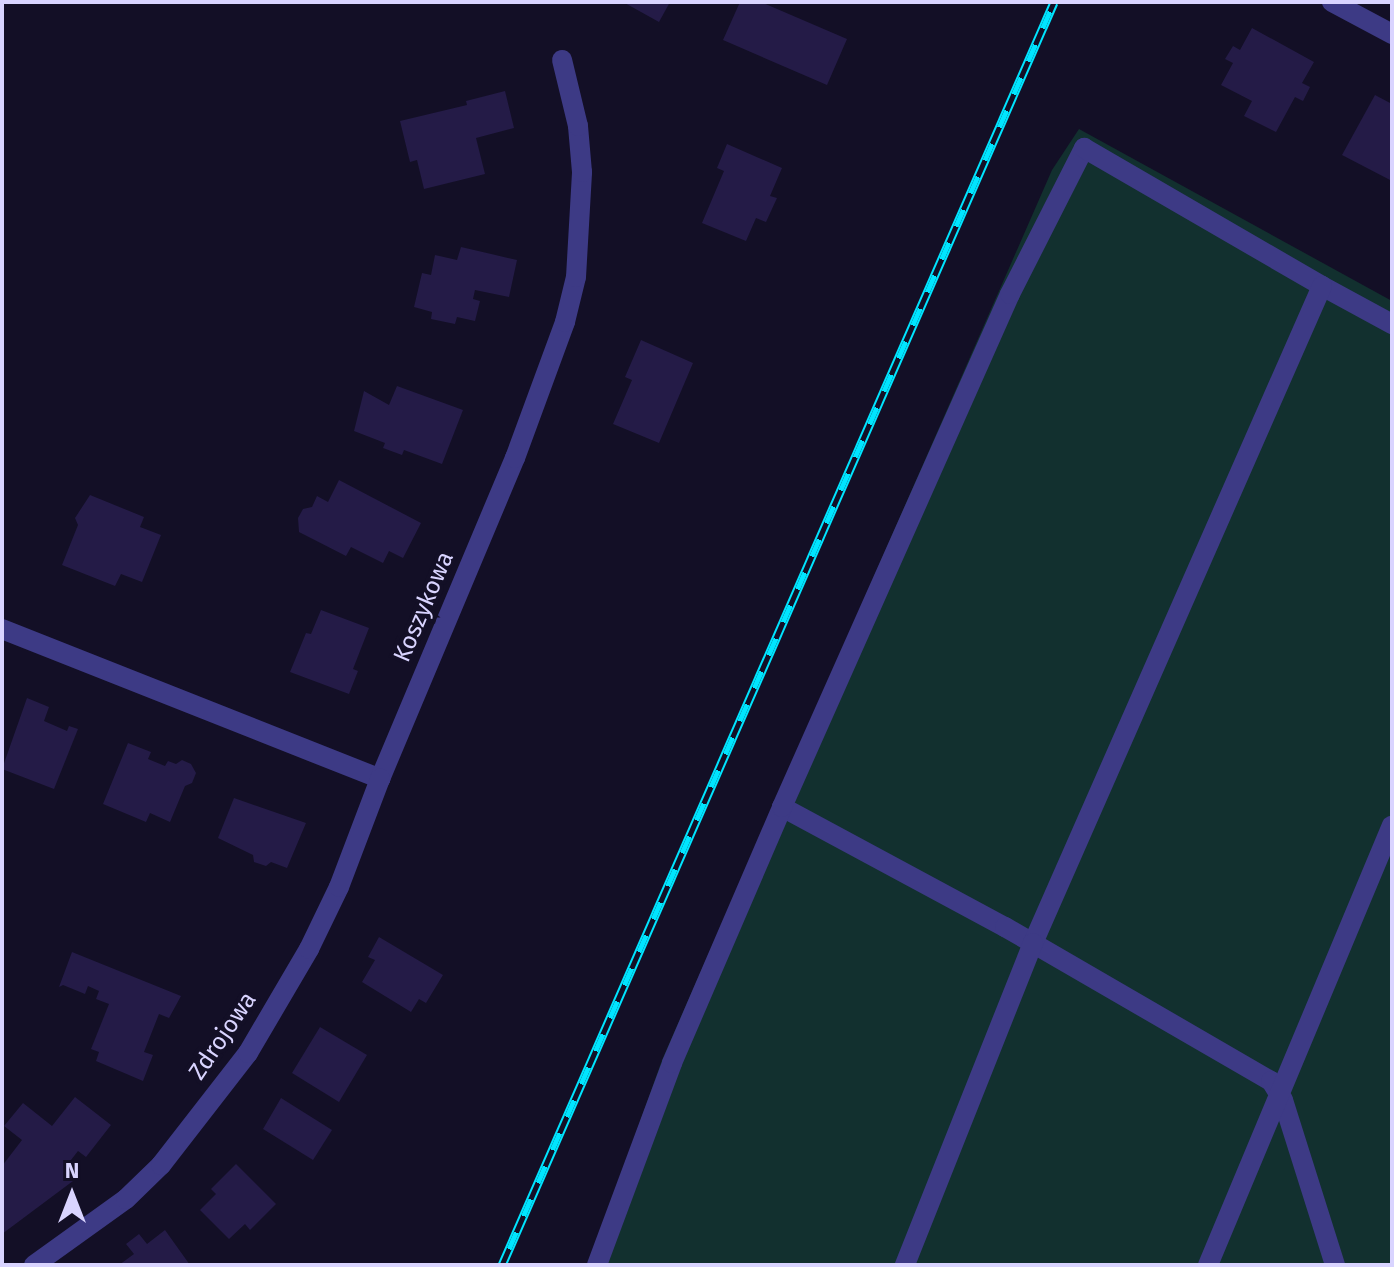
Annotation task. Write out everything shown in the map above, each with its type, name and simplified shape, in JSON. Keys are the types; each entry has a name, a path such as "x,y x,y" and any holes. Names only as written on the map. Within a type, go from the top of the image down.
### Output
{"street":[{"path":"1332,2 1392,34"},
{"name":"Koszykowa","path":"380,779 515,458 565,322 576,277 582,172 578,126 562,60"},
{"path":"597,1265 672,1063 782,807 1010,294 1084,148 1392,324"},
{"path":"905,1265 1033,943 1322,286"},
{"path":"2,629 380,779"},
{"name":"Zdrojowa","path":"34,1265 126,1199 161,1165 248,1053 321,924 380,779"},
{"path":"782,807 1033,943 1271,1081 1279,1093 1335,1265"},
{"path":"1208,1265 1392,826"}],"green space":[{"path":"1079,129 1392,301 1392,1265 589,1265 662,1060 1052,170"}],"building":[{"path":"623,2 670,2 659,22"},
{"path":"740,2 761,2 847,39 827,85 723,40"},
{"path":"1252,28 1314,62 1302,83 1310,87 1303,101 1295,97 1276,132 1244,116 1252,101 1221,85 1233,63 1225,59 1233,46 1240,50"},
{"path":"505,91 514,128 476,138 485,174 424,189 417,160 410,162 400,121 467,105 466,101"},
{"path":"1375,95 1392,104 1392,181 1342,155"},
{"path":"727,144 782,168 770,196 777,198 766,222 756,218 746,241 702,223 724,171 717,168"},
{"path":"461,247 517,260 509,297 475,290 473,299 480,301 475,321 457,317 455,324 431,319 432,312 414,307 422,273 431,275 435,255 457,260"},
{"path":"641,340 693,363 659,443 613,424 632,380 625,377"},
{"path":"397,386 463,410 442,464 404,450 402,455 383,448 385,443 354,431 364,391 389,405"},
{"path":"339,480 421,523 403,558 389,551 383,563 351,547 346,556 299,532 298,518 303,509 312,507 317,496 328,502"},
{"path":"90,495 144,517 140,527 161,535 142,582 121,574 115,586 62,565 78,525 75,518"},
{"path":"321,610 369,628 353,669 358,671 349,694 290,672 306,633 311,634"},
{"path":"27,698 49,707 44,721 67,731 69,726 78,729 54,789 2,769"},
{"path":"128,743 151,752 148,759 165,766 168,761 176,764 182,760 191,764 196,773 192,783 185,786 170,822 150,813 146,822 103,804"},
{"path":"234,798 306,823 287,868 271,862 266,866 254,862 253,855 218,838"},
{"path":"379,937 443,975 426,1003 419,999 411,1012 362,982 375,960 368,957"},
{"path":"72,952 181,996 169,1018 159,1014 144,1052 153,1055 143,1081 96,1061 99,1052 91,1049 109,1004 96,999 99,991 88,986 85,994 63,985 59,987"},
{"path":"320,1027 367,1055 339,1102 292,1073"},
{"path":"75,1097 111,1125 86,1157 78,1151 64,1169 73,1181 2,1234 2,1166 22,1140 4,1126 23,1103 52,1126"},
{"path":"281,1098 332,1130 313,1160 263,1129"},
{"path":"236,1164 276,1204 250,1230 245,1224 229,1239 200,1210 216,1194 211,1189"},
{"path":"165,1230 190,1265 119,1265 134,1254 126,1244 139,1234 147,1244"}],"railway":[{"path":"502,1265 1054,2"}]}
